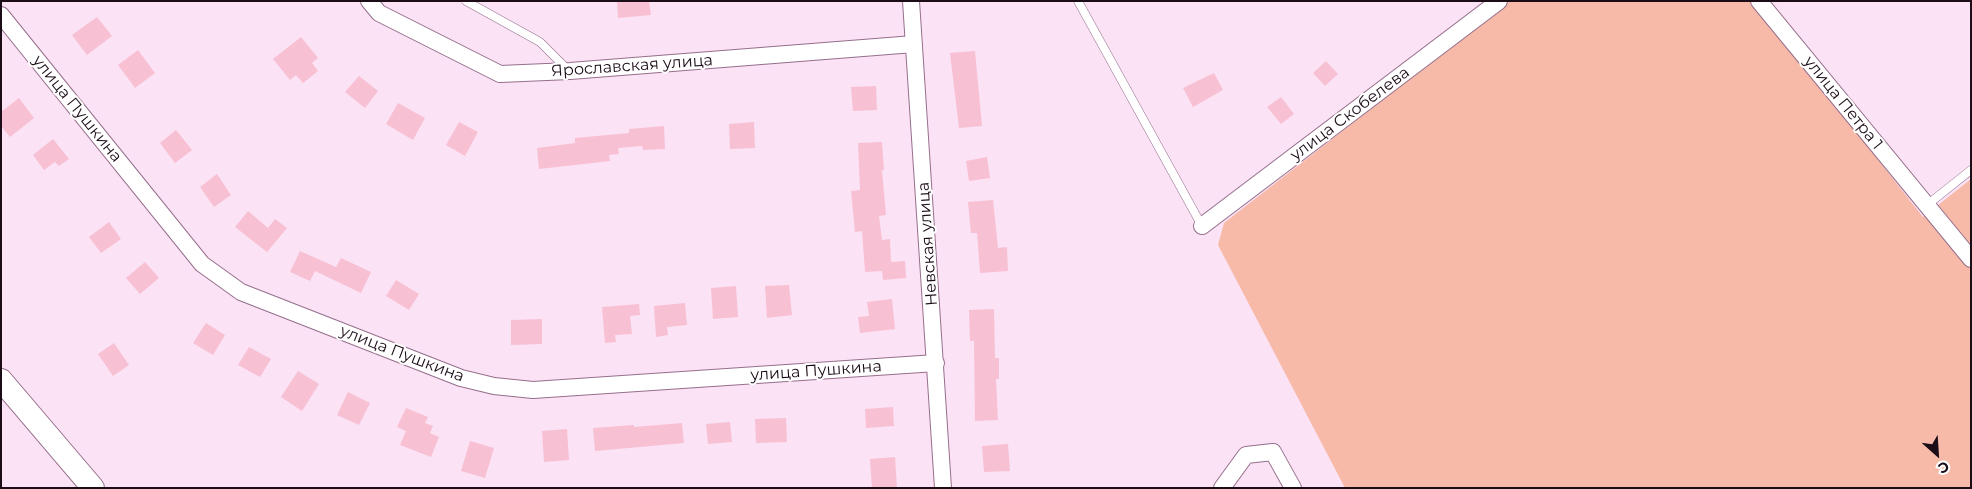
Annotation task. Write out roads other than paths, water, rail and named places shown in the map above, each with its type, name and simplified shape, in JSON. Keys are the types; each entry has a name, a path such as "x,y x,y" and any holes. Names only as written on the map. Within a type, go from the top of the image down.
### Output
{"main road":[{"path":"1,380 93,488"}],"street":[{"name":"Ярославская улица","path":"369,1 379,13 500,74 570,72 914,44"},
{"name":"Невская улица","path":"911,1 943,488"},
{"name":"улица Скобелева","path":"1202,226 1499,1"},
{"name":"улица Петра 1","path":"1760,1 1971,259"},
{"name":"улица Пушкина","path":"1,15 202,264 241,292 461,378 494,386 533,390 936,363"},
{"path":"1222,488 1246,455 1273,452 1293,488"}],"lane":[{"path":"466,1 540,42 570,72"},
{"path":"1078,1 1202,226"},
{"path":"1927,205 1971,170"}]}
